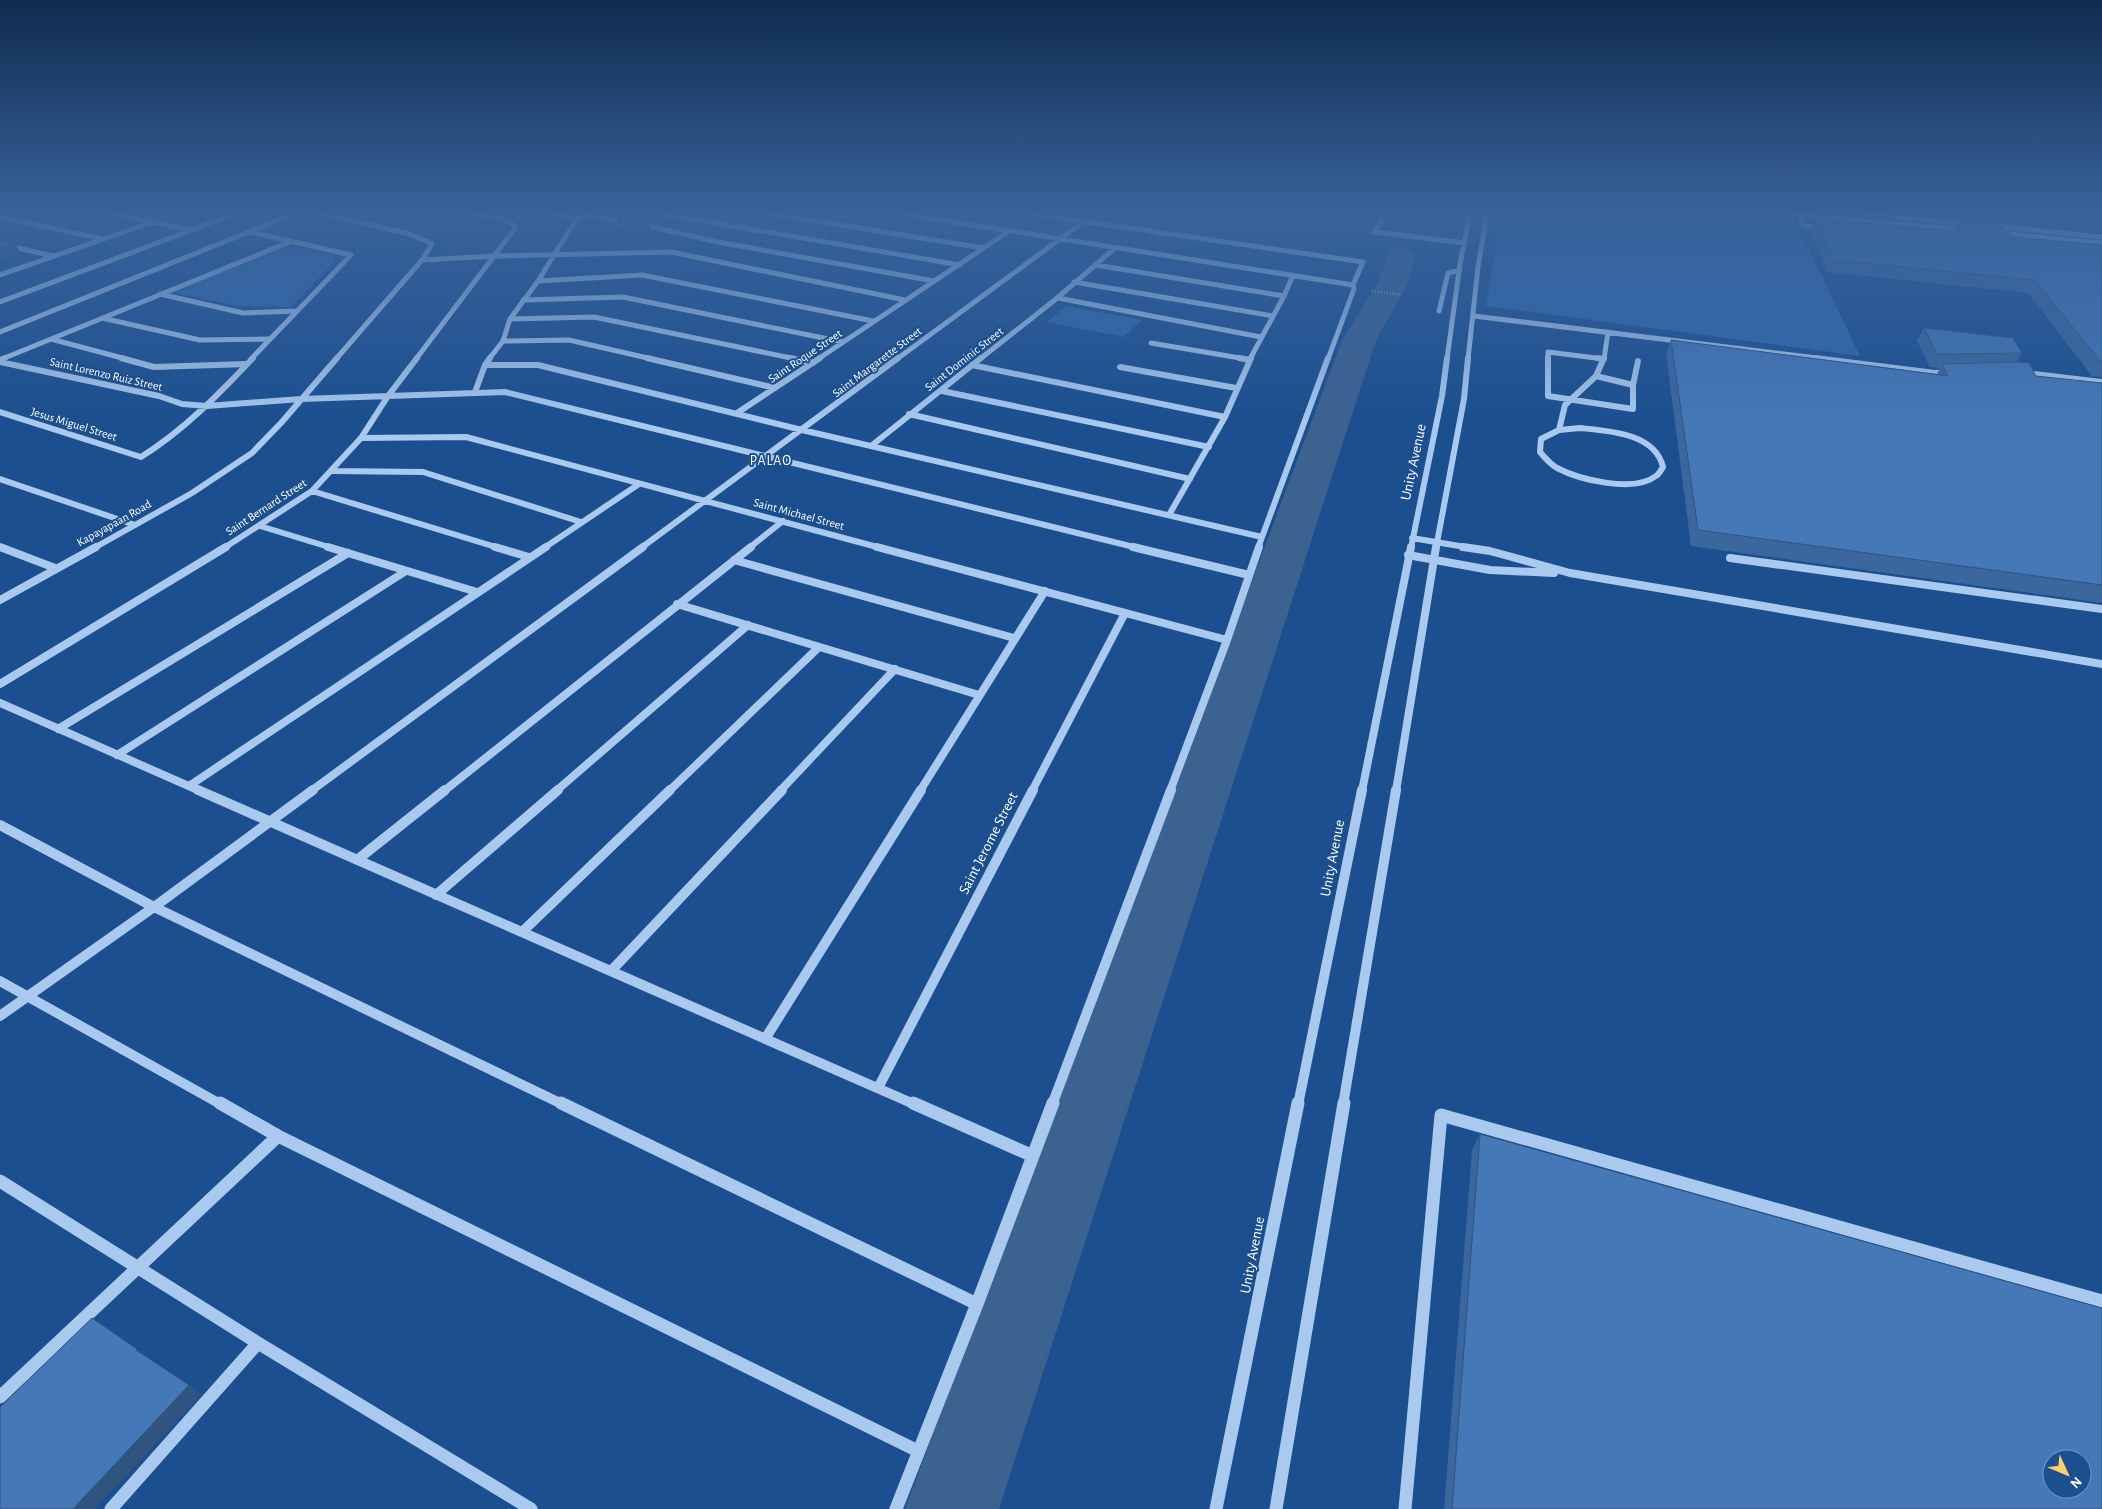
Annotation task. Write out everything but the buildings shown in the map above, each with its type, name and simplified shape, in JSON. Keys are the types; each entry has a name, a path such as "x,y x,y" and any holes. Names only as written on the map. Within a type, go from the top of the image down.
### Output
{"street":[{"path":"0,302 49,283"},
{"path":"0,332 121,283"},
{"path":"0,361 186,283"},
{"path":"207,406 324,283"},
{"name":"Kapayapaan Road","path":"0,600 192,493 252,453 402,283"},
{"name":"Saint Bernard Street","path":"0,684 260,526 312,491 361,438 388,396 474,283"},
{"path":"475,392 485,365 503,341 510,319 536,283"},
{"path":"680,283 873,321"},
{"path":"824,283 905,300"},
{"name":"Saint Roque Street","path":"736,413 813,364 930,283"},
{"name":"Saint Margarette Street","path":"802,430 1000,283"},
{"name":"Saint Dominic Street","path":"871,446 909,414 942,391 972,364 1058,298 1073,283"},
{"path":"1082,283 1273,316"},
{"path":"1205,283 1284,296"},
{"path":"1169,515 1209,448 1225,417 1236,388 1289,283"},
{"path":"896,1509 978,1304 1228,640 1262,537 1354,288 1354,284 1350,283"},
{"path":"1439,311 1445,283"},
{"name":"Unity Avenue","path":"1216,1509 1408,555 1442,396 1458,283"},
{"path":"1276,1509 1437,543 1464,400 1477,283"},
{"path":"160,294 243,313 297,311"},
{"path":"523,300 623,297 843,342"},
{"path":"1058,298 1261,337"},
{"path":"1474,316 1935,373 1954,372"},
{"path":"102,318 200,340 269,340"},
{"path":"510,319 594,318 813,364"},
{"path":"1559,430 1580,428 1604,430 1627,436 1646,445 1659,455 1663,466 1656,476 1640,482 1616,484 1591,480 1555,467 1540,452 1542,439 1559,430 1565,405 1596,376 1604,359 1608,332"},
{"path":"50,339 154,367 246,364"},
{"path":"503,341 569,340 775,388"},
{"path":"1151,344 1250,360"},
{"path":"1604,359 1548,352 1548,396 1632,409 1633,385 1638,361"},
{"name":"Saint Lorenzo Ruiz Street","path":"0,361 159,396 182,404 207,406 301,399 505,392 1249,575"},
{"path":"972,364 1225,417"},
{"path":"485,365 538,365 802,430 1262,537"},
{"path":"1120,367 1236,388"},
{"path":"2020,372 2102,382"},
{"path":"1596,376 1633,385"},
{"path":"942,391 1209,448"},
{"name":"Jesus Miguel Street","path":"0,412 141,457 163,443 207,406"},
{"path":"909,414 1190,479"},
{"path":"0,1016 154,907 802,430"},
{"name":"Saint Michael Street","path":"361,438 466,437 1228,640"},
{"path":"332,471 423,472 581,522"},
{"path":"0,479 135,525"},
{"path":"189,786 639,484"},
{"path":"312,491 529,557"},
{"path":"357,860 783,521"},
{"path":"260,526 477,592"},
{"path":"1412,538 1490,551 1570,573 2102,664"},
{"path":"0,547 55,568"},
{"path":"58,729 348,553"},
{"path":"1408,555 1490,570 1570,573"},
{"path":"1730,558 2102,609"},
{"path":"734,560 1014,638"},
{"path":"117,755 406,571"},
{"path":"765,1039 1044,591"},
{"path":"677,604 979,694"},
{"name":"Saint Jerome Street","path":"878,1088 1124,612"},
{"path":"436,895 748,625"},
{"path":"522,932 819,647"},
{"path":"611,971 895,669"},
{"path":"0,704 1033,1156"},
{"path":"0,825 154,907 978,1304"},
{"path":"0,981 278,1136 918,1451"},
{"path":"1405,1509 1441,1115 2102,1301"},
{"path":"0,1397 278,1136"},
{"path":"0,1181 258,1343 531,1509"},
{"path":"111,1509 258,1343"}],"path":[{"path":"1372,291 1402,295"}],"shaded area":[{"path":"194,283 314,283 291,307 237,306 172,292"},
{"path":"1490,283 1826,283 1860,356 1486,306"},
{"path":"1067,306 1142,320 1123,337 1046,322"}],"waterway":[{"path":"952,1509 1359,340 1393,283"}],"district":[{"name":"PALAO","path":"771,460"}]}
